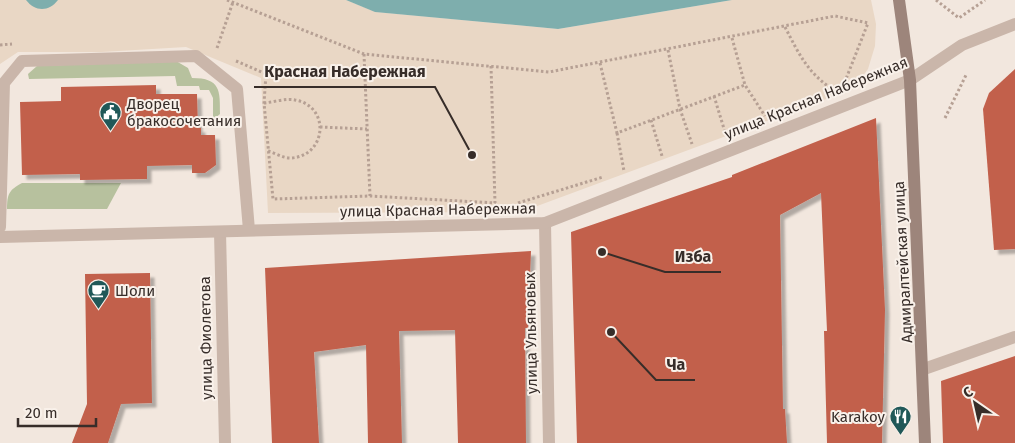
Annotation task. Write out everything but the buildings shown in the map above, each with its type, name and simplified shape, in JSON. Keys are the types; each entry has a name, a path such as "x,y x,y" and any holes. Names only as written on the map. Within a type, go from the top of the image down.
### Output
{"main road":[{"name":"Адмиралтейская улица","path":"900,4 910,80 924,368 925,443"}],"street":[{"name":"улица Красная Набережная","path":"0,237 545,223 910,80 962,45 1015,24"},
{"path":"0,227 4,83 22,61 196,56 238,89 249,230"},
{"name":"улица Ульяновых","path":"545,223 549,443"},
{"name":"улица Фиолетова","path":"220,232 224,443"},
{"path":"924,368 1015,337"}],"path":[{"path":"227,0 364,54 549,72 732,38 835,16 868,23 844,83 824,92"},
{"path":"936,1 959,18 985,0"},
{"path":"216,52 233,2"},
{"path":"786,27 803,61 815,77 832,89"},
{"path":"732,38 745,85 765,117"},
{"path":"668,50 680,109 692,144"},
{"path":"364,54 370,196"},
{"path":"232,59 266,74 264,103 273,199 370,196 502,203"},
{"path":"600,63 624,171"},
{"path":"491,66 495,203"},
{"path":"945,118 966,75"},
{"path":"617,133 745,85"},
{"path":"714,96 725,132"},
{"path":"264,103 294,99 309,105 318,117 321,132 315,147 303,156 288,158 268,151"},
{"path":"757,120 774,113"},
{"path":"651,120 662,156"},
{"path":"320,127 367,129"},
{"path":"716,135 733,129"},
{"path":"684,147 700,141"},
{"path":"655,159 670,153"},
{"path":"616,173 632,168"},
{"path":"510,203 517,203 607,176"}],"green space":[{"path":"176,61 188,68 192,78 209,80 217,87 220,99 220,114 213,120 213,98 209,90 200,90 199,86 177,86 175,76 29,79 28,74 37,66"},
{"path":"22,183 121,183 107,209 7,209 10,193"}],"shaded area":[{"path":"0,0 346,0 376,12 558,29 732,0 871,0 876,24 875,46 868,69 853,89 521,212 268,213 261,78 186,47 101,52 18,52 0,64"}],"water":[{"path":"26,0 58,0 50,7 42,9 34,7"},
{"path":"346,0 732,0 558,29 375,12"}],"place":[{"name":"Дворец бракосочетания","path":"111,132"},
{"name":"Красная Набережная","path":"472,155"},
{"name":"Изба","path":"602,252"},
{"name":"Шоли","path":"99,310"},
{"name":"Ча","path":"611,332"},
{"name":"Karakoy","path":"901,436"}]}
